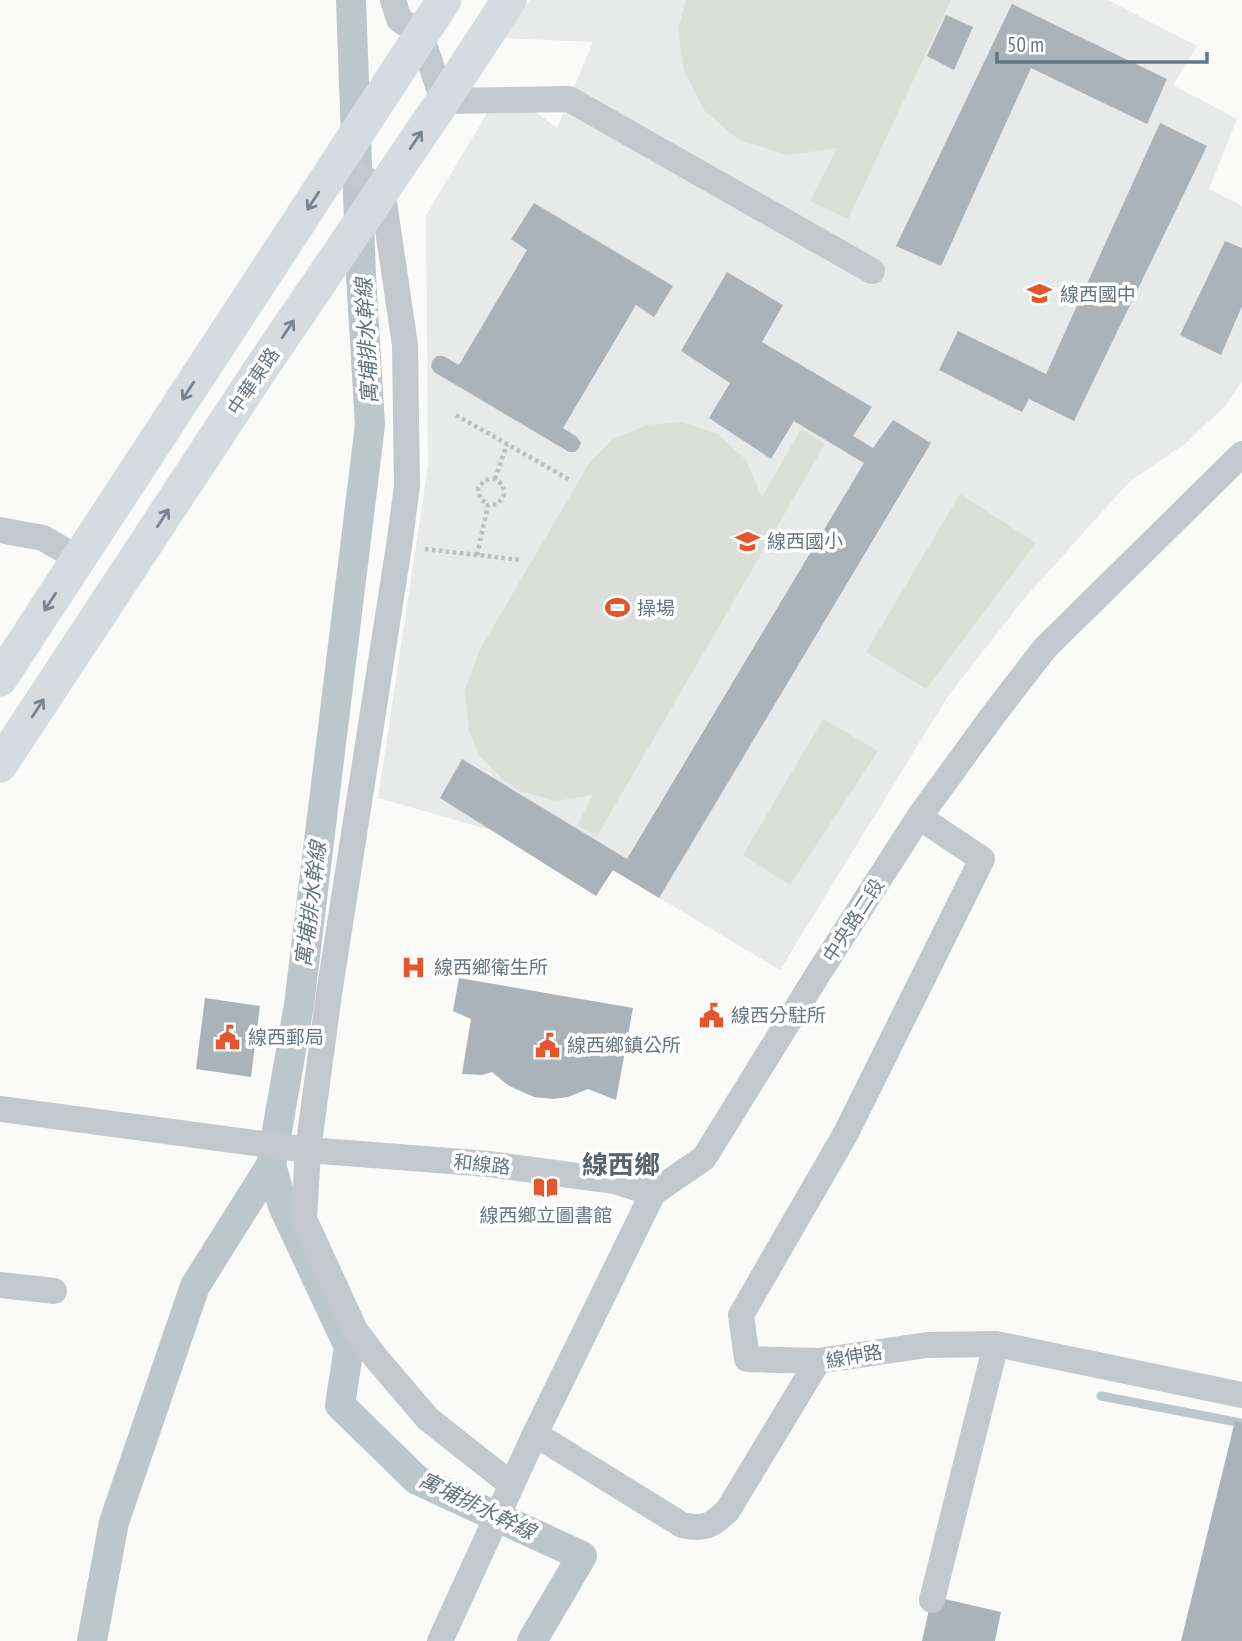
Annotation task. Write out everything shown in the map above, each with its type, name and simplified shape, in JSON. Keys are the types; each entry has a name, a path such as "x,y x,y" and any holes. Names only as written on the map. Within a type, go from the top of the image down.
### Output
{"main road":[{"path":"0,679 444,0"},
{"name":"中華東路","path":"0,765 509,0"}],"street":[{"path":"393,0 398,19 421,35 443,101 569,99 872,271"},
{"path":"338,162 382,189 405,345 407,486 400,546 329,994 308,1150 304,1219 355,1330 428,1419 512,1485"},
{"name":"中央路二段","path":"439,1641 535,1434 653,1193 704,1158 919,817 1045,648 1242,454"},
{"path":"0,530 43,538 79,559"},
{"path":"818,1361 747,1359 741,1315 846,1133 982,859 919,817"},
{"name":"和線路","path":"0,1109 308,1150 489,1164 615,1181 653,1193"},
{"path":"0,1285 54,1291"},
{"path":"933,1600 996,1344"},
{"name":"線伸路","path":"535,1434 682,1525 697,1528 715,1524 729,1510 818,1361 927,1345 996,1344 1242,1395"}],"path":[{"path":"456,415 570,480"},
{"path":"495,479 507,444"},
{"path":"495,479 503,485 504,495 498,504 488,505 480,498 478,488 485,480 495,479"},
{"path":"477,555 488,505"},
{"path":"413,548 521,560"}],"shaded area":[{"name":"線西國小","path":"530,0 1108,0 1197,46 1173,85 1237,119 1209,189 1242,206 1242,381 1227,404 1186,443 1130,481 1023,600 948,696 780,970 596,860 378,798 428,466 426,215 489,110 509,92 557,128 593,42 505,38"},
{"path":"686,0 951,0 848,219 810,201 837,148 789,155 739,140 704,110 684,71 678,29"},
{"path":"682,422 718,434 746,460 762,497 801,429 825,444 597,836 577,825 593,795 556,801 520,791 503,780 479,755 469,731 465,690 479,651 590,462 613,439 647,425"},
{"path":"960,494 1036,543 926,689 866,652"},
{"path":"823,719 878,751 790,885 743,855"}],"building":[{"path":"1012,4 1167,79 1147,124 1031,68 941,266 896,246"},
{"path":"946,15 973,27 954,70 927,56"},
{"path":"1160,123 1207,146 1074,421 1029,399 1022,412 939,370 958,331 1046,374"},
{"path":"534,203 673,286 654,317 636,305 563,428 581,443 575,452 569,452 434,372 431,367 437,356 443,356 459,365 527,250 511,239"},
{"path":"1225,241 1242,248 1242,306 1221,355 1180,335"},
{"path":"727,272 783,305 762,342 872,407 853,436 873,448 893,420 931,443 659,898 613,870 596,896 440,798 462,759 627,859 864,463 794,421 771,459 709,418 730,383 681,351"},
{"name":"線西鄉鎮公所","path":"459,978 633,1008 616,1100 588,1089 568,1097 534,1097 509,1086 492,1072 482,1075 462,1074 471,1019 453,1011"},
{"name":"線西郵局","path":"205,998 260,1006 251,1077 196,1069"},
{"path":"1235,1421 1242,1423 1242,1641 1181,1641"},
{"path":"932,1596 1001,1612 995,1641 922,1641"}],"waterway":[{"name":"寓埔排水幹線","path":"351,0 361,276 370,425 299,1005 271,1165 283,1206 349,1347 340,1405 417,1480 582,1556 532,1641"},
{"path":"92,1641 114,1522 195,1286 271,1165"},
{"path":"1101,1396 1242,1423"}],"place":[{"name":"線西國中","path":"1040,294"},
{"name":"線西國小","path":"747,541"},
{"name":"操場","path":"617,608"},
{"name":"線西鄉衛生所","path":"414,967"},
{"name":"線西分駐所","path":"711,1015"},
{"name":"線西郵局","path":"228,1037"},
{"name":"線西鄉鎮公所","path":"547,1045"},
{"name":"線西鄉立圖書館","path":"546,1187"}],"district":[{"name":"線西鄉","path":"621,1165"}]}
